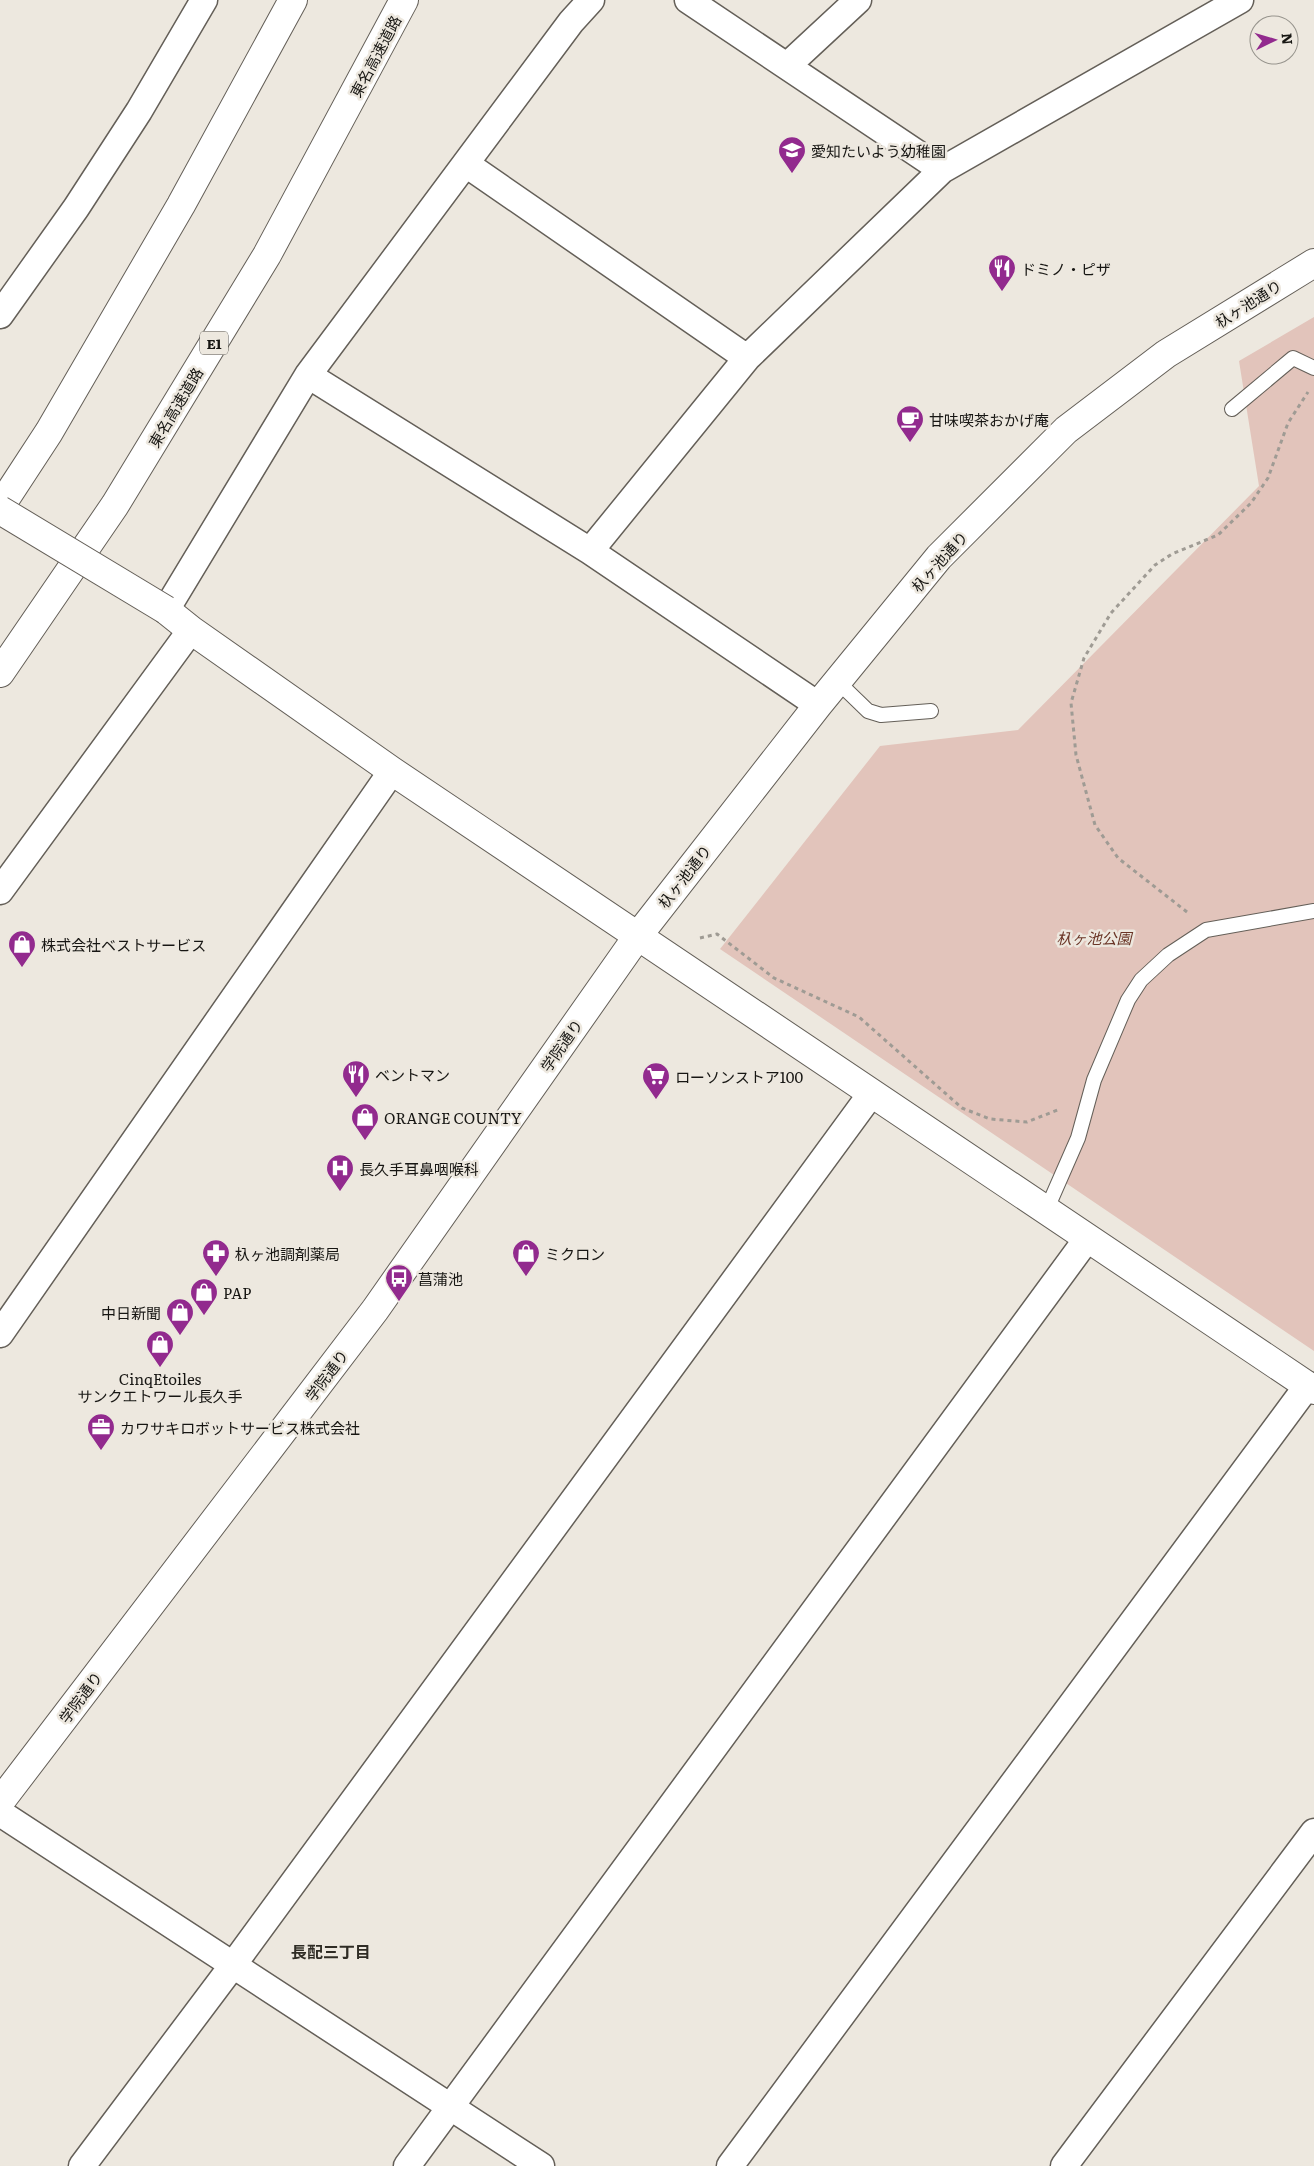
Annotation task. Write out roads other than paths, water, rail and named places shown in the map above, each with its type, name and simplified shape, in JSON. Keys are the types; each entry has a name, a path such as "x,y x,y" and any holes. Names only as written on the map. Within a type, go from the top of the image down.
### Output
{"main road":[{"path":"293,0 181,205 49,432 0,509 166,610 392,771 604,912 638,937 1086,1239 1311,1387"},
{"name":"東名高速道路","path":"0,673 115,505 268,255 404,0"},
{"name":"杁ヶ池通り","path":"638,937 837,681 939,557 1066,430 1166,354 1314,263"},
{"name":"学院通り","path":"0,1802 375,1310 638,937"}],"street":[{"path":"0,315 76,208 139,111 204,0"},
{"path":"166,610 308,375 571,22 591,0"},
{"path":"688,0 788,65 942,170"},
{"path":"788,65 858,0"},
{"path":"590,551 748,358 942,170 1240,0"},
{"path":"466,164 748,358"},
{"path":"308,375 590,551 818,705"},
{"path":"0,892 192,630"},
{"path":"0,1334 392,771"},
{"path":"82,2166 233,1965 871,1094"},
{"path":"407,2166 1086,1239"},
{"path":"730,2166 1311,1387"},
{"path":"0,1813 541,2166"},
{"path":"1064,2166 1314,1832"}],"lane":[{"path":"1232,409 1293,358 1314,368"},
{"path":"837,681 868,711 881,715 931,711"},
{"path":"1046,1211 1078,1138 1094,1080 1128,1000 1141,980 1168,955 1206,930 1314,911"}],"place":[{"name":"愛知たいよう幼稚園","path":"792,174"},
{"name":"ドミノ・ピザ","path":"1002,292"},
{"name":"甘味喫茶おかげ庵","path":"910,443"},
{"name":"株式会社ベストサービス","path":"22,968"},
{"name":"ベントマン","path":"356,1098"},
{"name":"ローソンストア100","path":"656,1100"},
{"name":"ORANGE COUNTY","path":"365,1141"},
{"name":"長久手耳鼻咽喉科","path":"340,1192"},
{"name":"杁ヶ池調剤薬局","path":"216,1277"},
{"name":"ミクロン","path":"526,1277"},
{"name":"菖蒲池","path":"399,1302"},
{"name":"PAP","path":"204,1316"},
{"name":"中日新聞","path":"180,1336"},
{"name":"CinqEtoiles サンクエトワール長久手","path":"160,1368"},
{"name":"カワサキロボットサービス株式会社","path":"101,1451"}],"district":[{"name":"長配三丁目","path":"331,1951"}],"park label":[{"name":"杁ヶ池公園","path":"1094,937"}]}
